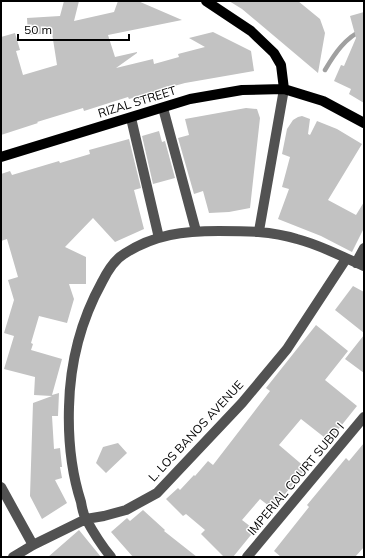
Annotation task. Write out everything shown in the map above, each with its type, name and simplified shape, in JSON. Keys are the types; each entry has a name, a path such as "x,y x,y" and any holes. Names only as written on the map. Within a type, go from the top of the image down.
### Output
{"main road":[{"path":"206,1 251,31 274,53 281,65 284,89"},
{"name":"RIZAL STREET","path":"1,157 190,99 242,90 284,89 323,101 364,123"}],"street":[{"path":"259,231 284,89"},
{"path":"163,108 196,231"},
{"path":"131,118 159,238"},
{"path":"111,557 86,519 76,486 71,456 70,434 70,389 76,350 94,296 109,268 123,254 151,240 179,232 259,231 296,238 320,246 360,265 364,248"},
{"name":"L. LOS BANOS AVENUE","path":"13,557 33,545 86,519 126,510 157,493 242,403 287,349 346,259"},
{"name":"IMPERIAL COURT SUBD I","path":"247,557 364,417"},
{"path":"1,487 33,545"}],"building":[{"path":"64,1 79,1 74,21 114,12 118,1 138,1 182,20 108,35 115,57 137,52 116,68 153,59 154,64 179,57 178,54 205,47 189,38 213,32 251,51 254,71 185,83 163,89 164,94 137,101 136,97 129,99 128,97 84,111 83,108 1,135 1,37 15,33 20,50 16,51 23,75 57,65 52,33 28,35 27,18 60,16"},
{"path":"229,1 298,1 320,19 325,33 318,73 242,9"},
{"path":"364,12 364,103 349,94 351,89 334,81 341,65 344,66 356,38 350,16"},
{"path":"246,108 257,109 260,118 250,208 229,212 209,213 203,191 194,194 178,138 189,135 185,119"},
{"path":"302,116 310,119 308,134 310,135 317,121 337,129 362,144 328,200 356,215 364,202 364,228 352,252 321,236 278,219 289,189 282,187 290,157 282,154 287,129 293,120"},
{"path":"159,131 162,142 165,141 175,178 153,184 142,136"},
{"path":"129,139 141,188 134,190 144,229 115,242 93,218 65,247 86,257 86,284 69,284 74,299 67,323 39,316 31,343 33,344 31,350 62,359 52,395 59,393 58,416 52,416 54,449 60,448 62,467 60,467 62,478 55,480 67,503 42,519 30,496 33,403 52,396 34,395 35,377 4,369 14,336 4,333 14,300 8,280 18,277 7,239 1,241 1,174 10,171 12,175 59,161 60,163 90,154 89,150"},
{"path":"353,286 364,292 364,333 335,310"},
{"path":"316,325 348,351 325,380 357,406 329,441 301,419 279,445 306,468 273,509 260,499 242,520 255,530 233,557 224,557 201,534 205,530 186,514 183,516 166,499 178,488 180,490 208,461 213,465 270,391 266,388"},
{"path":"364,335 364,373 345,359"},
{"path":"118,443 127,453 106,473 96,463 103,447"},
{"path":"364,443 364,547 355,557 281,557 274,551 309,507 307,505 346,458 349,461"},
{"path":"143,510 165,530 164,531 197,557 133,557 111,532 127,518 130,521"},
{"path":"79,530 101,557 48,557"}],"waterway":[{"path":"325,70 341,46 351,37 364,29"}]}
